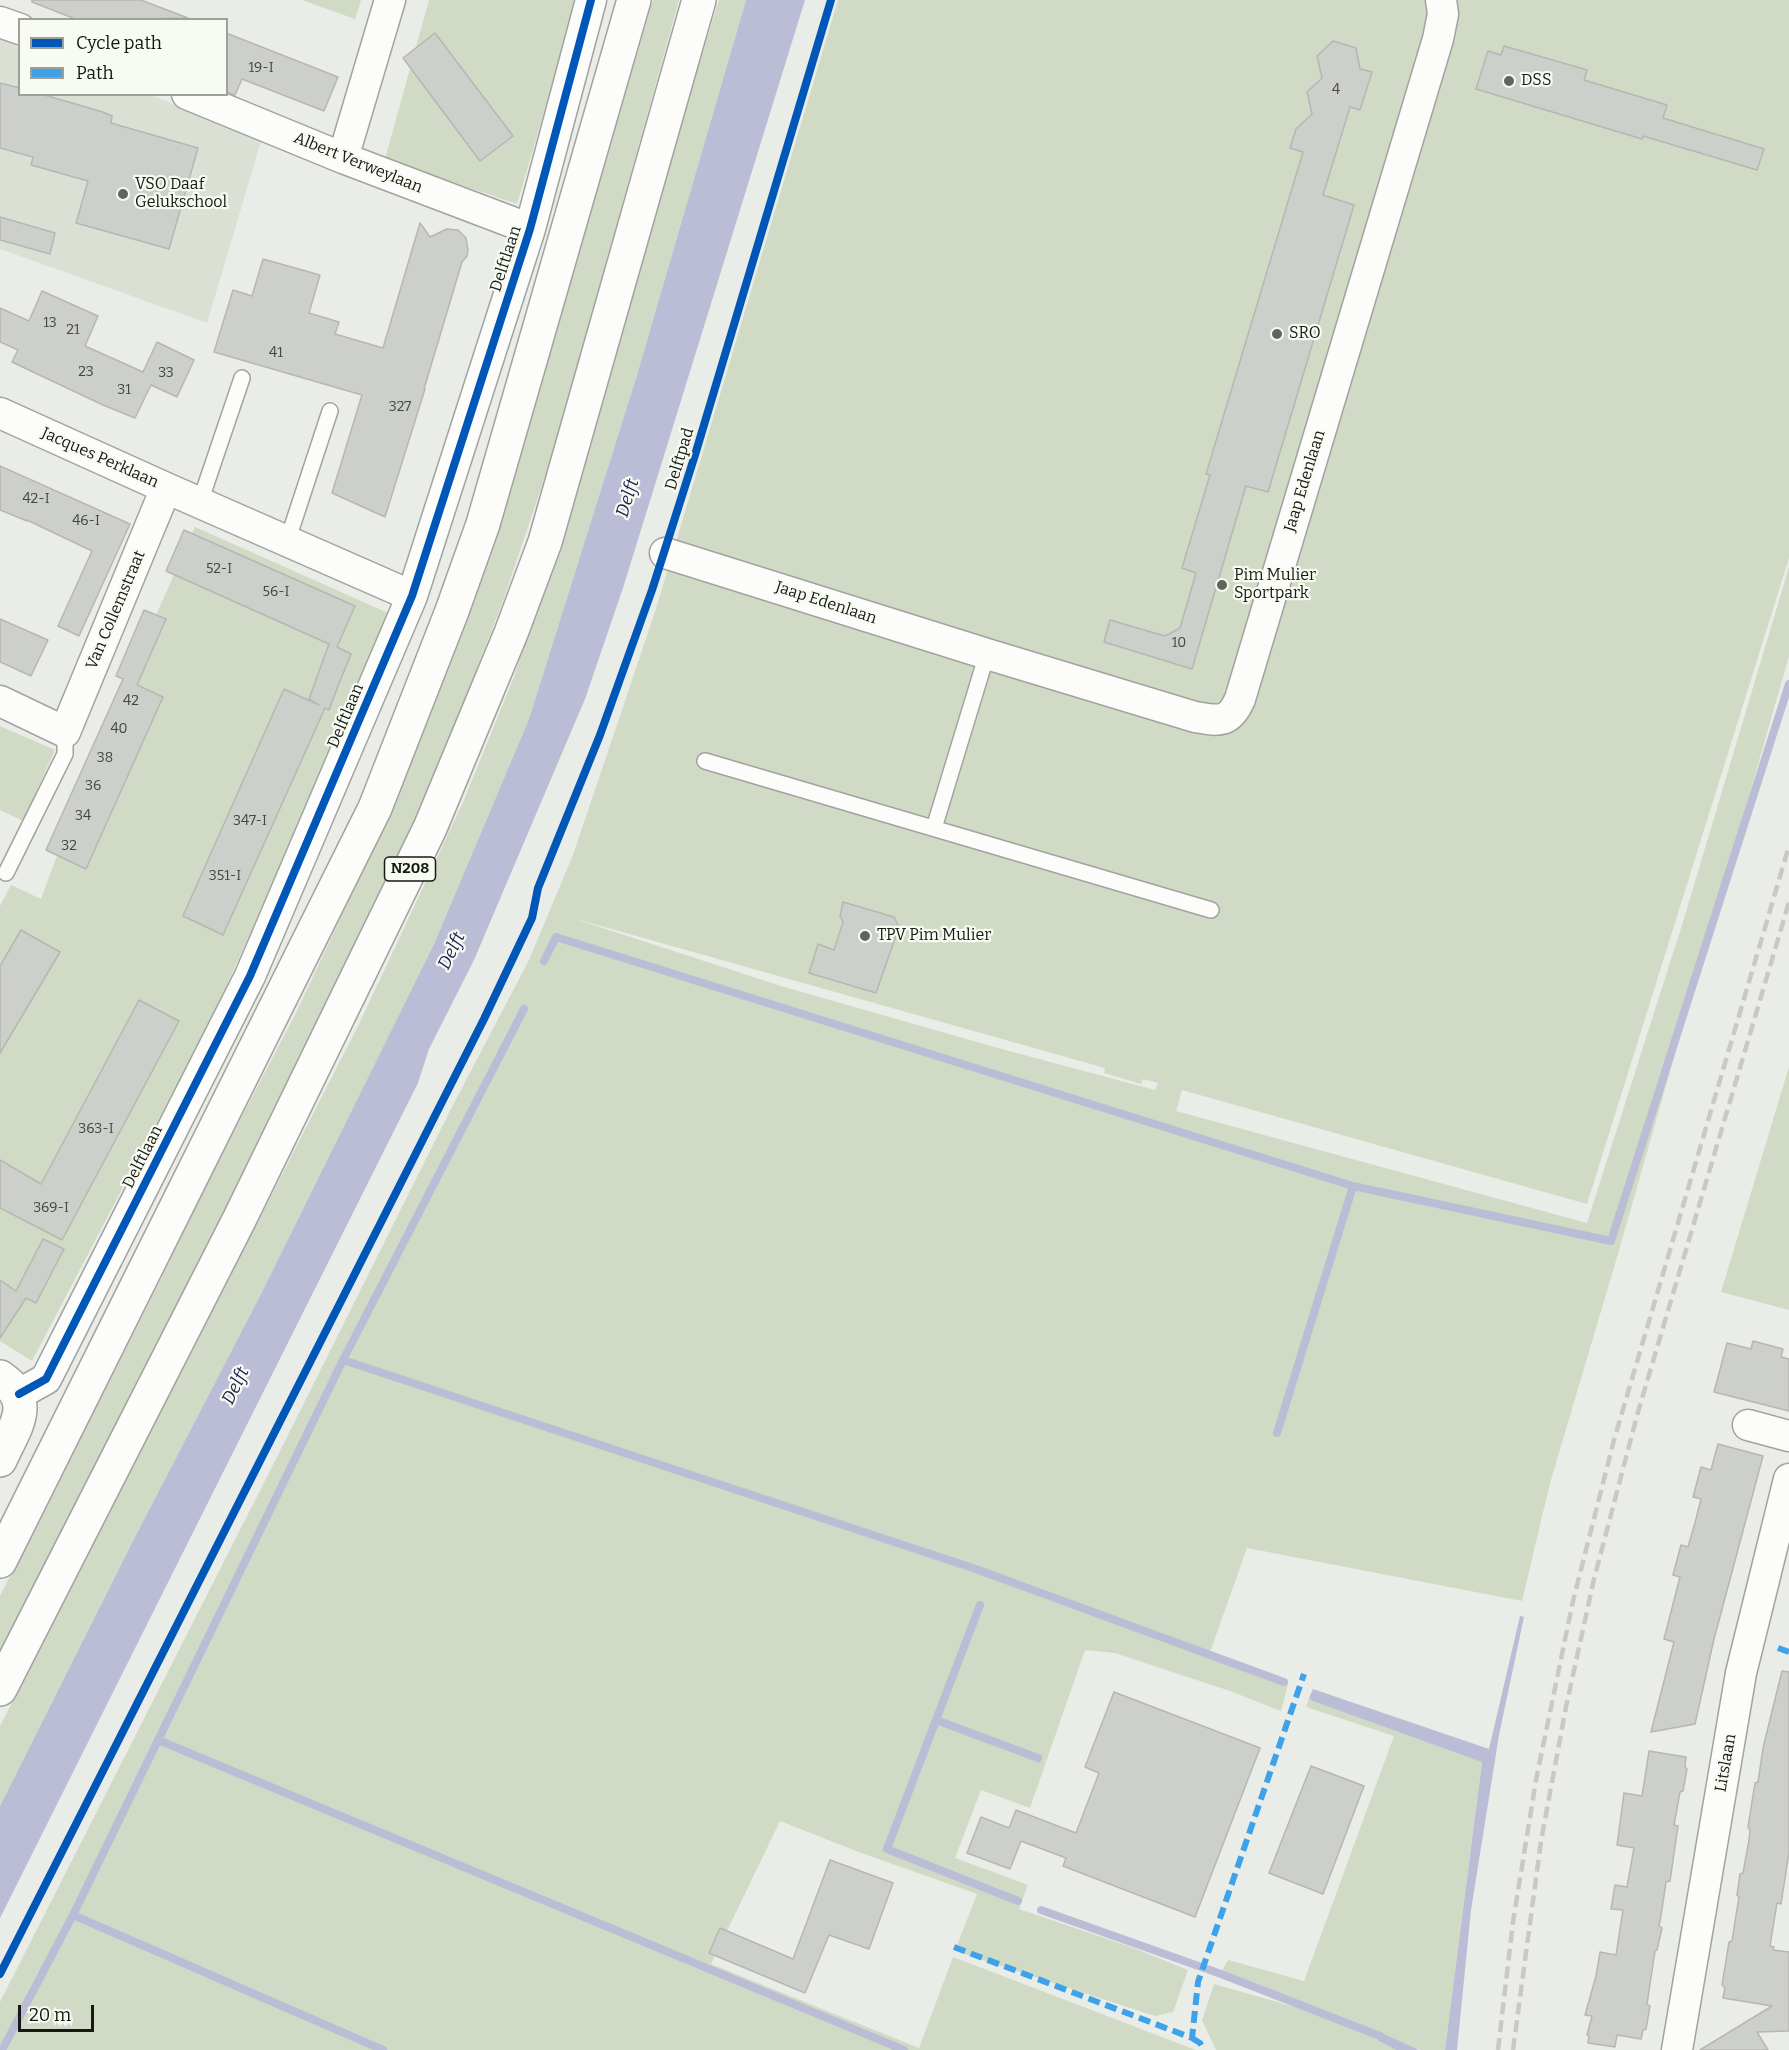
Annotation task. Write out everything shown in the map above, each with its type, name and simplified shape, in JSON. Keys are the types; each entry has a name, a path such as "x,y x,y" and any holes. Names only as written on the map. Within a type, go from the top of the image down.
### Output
{"main road":[{"path":"0,1561 375,808 483,524 634,0"},
{"name":"N208","path":"0,1689 239,1220 430,828 507,644 545,542 699,0"},
{"name":"Delftlaan","path":"0,1460 21,1412 9,1386"}],"street":[{"path":"343,158 390,0"},
{"name":"Delftlaan","path":"9,1386 46,1378 250,976 412,596 530,229 591,0"},
{"name":"Jaap Edenlaan","path":"664,553 1195,717 1222,720 1229,717 1235,710 1438,39 1443,14 1441,0"},
{"path":"0,22 18,28"},
{"name":"Albert Verweylaan","path":"192,96 343,158 530,229"},
{"name":"Jacques Perklaan","path":"0,413 412,596"},
{"name":"Van Collemstraat","path":"65,732 166,488"},
{"path":"0,701 65,732"},
{"path":"1748,1425 1789,1436"},
{"name":"Litslaan","path":"1677,2050 1742,1672 1789,1479"}],"lane":[{"path":"200,502 242,378"},
{"path":"287,542 330,411"},
{"path":"934,828 987,654"},
{"name":"Van Collemstraat","path":"6,873 65,754 65,732"},
{"path":"705,761 1211,910"}],"shaded area":[{"name":"VSO Daaf Gelukschool","path":"0,36 18,44 18,96 153,96 262,138 207,323 0,249"}],"green space":[{"path":"302,0 361,0 355,19"},
{"path":"429,0 577,0 517,204 385,159"},
{"path":"653,0 679,0 556,444 504,598 449,741 375,910 323,1018 0,1654 0,1596 161,1279 198,1200 295,1015 348,902 451,663 514,472"},
{"path":"719,0 746,0 637,375 529,719 434,944 260,1296 136,1535 0,1806 0,1726 360,1022 464,800 514,677 550,567"},
{"path":"838,0 1789,0 1789,558 1587,1204 1182,1090 1176,1111 1587,1223 1683,922 1789,567 1789,656 1550,1483 1522,1601 1247,1548 1209,1655 1288,1684 1281,1711 1230,1691 1115,1653 1085,1650 1030,1808 981,1790 955,1858 1028,1885 1019,1909 1131,1947 1188,1970 1173,2012 1155,2016 955,1951 977,1894 780,1821 711,1964 919,2048 953,1957 1196,2050 0,2050 0,2002 452,1107 529,960 573,855 655,612","holes":["569,917 1105,1068 1104,1073 1141,1084 1143,1079 1158,1083 1155,1090 998,1048 781,986"]},
{"path":"195,527 397,617 208,1025 32,1361 0,1341 0,906 11,885 41,899 55,861 97,771 90,765"},
{"path":"0,726 55,750 23,821 0,810"},
{"path":"1789,1067 1789,1310 1721,1292"},
{"path":"1309,1698 1482,1761 1445,2050 1422,2050 1378,2040 1396,2050 1216,2050 1202,2020 1214,1984 1372,2029 1222,1971 1228,1960 1304,1981 1394,1736 1306,1707"}],"water":[{"name":"Delft","path":"746,0 805,0 623,588 585,699 474,960 429,1049 418,1083 0,1918 0,1806 136,1535 260,1296 434,944 529,719 637,375"},
{"path":"1520,1616 1524,1617 1499,1735 1471,1910 1457,2050 1445,2050 1482,1762 1309,1698 1313,1689 1489,1749"},
{"path":"1382,2033 1419,2050 1396,2050 1377,2040"}],"building":[{"path":"32,0 141,0 188,18 73,18 32,2"},
{"path":"435,33 513,136 480,161 403,58"},
{"path":"228,34 338,77 324,111 242,79 235,95 228,93"},
{"path":"1333,41 1356,48 1360,69 1372,72 1360,110 1350,107 1323,195 1354,205 1268,492 1246,486 1192,669 1104,642 1110,620 1165,636 1180,628 1196,573 1182,568 1210,475 1206,474 1303,152 1290,148 1296,129 1312,114 1307,92 1322,78 1317,56"},
{"path":"1504,46 1587,70 1584,80 1667,105 1663,118 1764,149 1757,170 1643,136 1642,139 1476,89 1488,51 1501,55"},
{"path":"0,83 18,88 18,96 48,96 103,112 112,116 111,123 198,148 169,249 76,223 88,181 31,165 33,157 0,148"},
{"path":"0,217 55,233 50,254 0,240"},
{"path":"420,223 430,237 447,229 458,230 466,238 468,250 462,262 385,517 332,493 362,395 214,352 233,290 252,296 263,259 320,275 309,313 339,322 335,334 383,348"},
{"path":"42,291 98,316 85,346 143,372 157,342 194,360 177,397 151,385 135,418 12,362 18,350 0,342 0,308 29,321"},
{"path":"0,466 130,524 79,636 58,626 92,551 27,520 0,510"},
{"path":"184,530 355,606 337,647 351,654 329,710 325,708 223,935 183,916 284,689 319,705 309,699 329,644 166,571"},
{"path":"144,610 166,619 137,685 163,697 86,869 46,850 123,679 116,676"},
{"path":"0,619 48,640 31,676 0,662"},
{"path":"843,902 894,917 899,927 876,993 809,973 818,944 834,950 843,922 840,916"},
{"path":"21,930 60,952 0,1053 0,966"},
{"path":"139,1000 179,1021 62,1240 0,1208 0,1160 41,1184"},
{"path":"43,1239 64,1249 36,1303 26,1298 0,1338 0,1280 16,1291"},
{"path":"1753,1341 1783,1349 1781,1357 1789,1359 1789,1411 1714,1392 1727,1343 1751,1349"},
{"path":"1718,1444 1763,1456 1714,1639 1695,1724 1651,1732 1674,1642 1664,1639 1680,1577 1673,1575 1681,1545 1688,1547 1695,1523 1701,1499 1693,1497 1701,1467 1711,1470"},
{"path":"1782,1671 1789,1672 1789,1852 1781,1904 1777,1903 1770,1946 1774,1947 1773,1950 1789,1952 1789,2031 1757,2032 1768,2050 1700,2050 1772,2006 1723,1998 1725,1988 1722,1985 1729,1942 1732,1941 1740,1874 1743,1873 1749,1840 1748,1827 1755,1783 1758,1782 1763,1748"},
{"path":"1114,1692 1260,1748 1195,1917 1063,1866 1066,1858 1021,1841 1010,1869 967,1853 981,1817 1009,1828 1016,1810 1076,1833 1099,1773 1085,1767"},
{"path":"1649,1751 1686,1757 1685,1767 1687,1769 1674,1825 1678,1826 1670,1881 1666,1882 1659,1926 1662,1928 1655,1951 1647,2004 1650,2006 1646,2029 1643,2030 1641,2039 1617,2035 1615,2047 1588,2043 1589,2035 1587,2035 1592,2016 1585,2015 1600,1952 1616,1955 1623,1910 1611,1909 1615,1885 1627,1887 1634,1848 1617,1845 1624,1793 1642,1796"},
{"path":"1311,1766 1364,1786 1323,1894 1269,1873"},
{"path":"830,1860 893,1883 869,1949 829,1935 805,1993 709,1953 720,1928 793,1959"}],"waterway":[{"path":"1353,1186 1611,1241 1789,684"},
{"path":"544,961 556,937 1353,1186 1277,1433"},
{"path":"2,2050 73,1915 343,1360 524,1009"},
{"path":"343,1360 973,1568 1284,1682"},
{"path":"980,1605 936,1720 1038,1758"},
{"path":"936,1720 887,1849 1018,1901"},
{"path":"158,1740 904,2050"},
{"path":"1041,1910 1221,1974 1380,2036"},
{"path":"73,1915 383,2050"}],"railway":[{"path":"1498,2050 1513,1922 1536,1780 1573,1601 1614,1440 1789,846"},
{"path":"1513,2050 1541,1841 1566,1707 1594,1579 1638,1412 1789,902"}],"marked path":[{"path":"1778,1648 1789,1652"},
{"path":"954,1947 1192,2038 1198,1982 1304,1674"},
{"path":"1192,2038 1200,2043 1204,2050"}],"cycle path":[{"path":"19,1394 46,1379 250,976 412,596 530,229 591,0"},
{"name":"Delftpad","path":"0,1974 484,1019 532,918 538,888 600,735 652,590 695,455 831,0"}],"place":[{"name":"DSS","path":"1509,81"},
{"name":"VSO Daaf Gelukschool","path":"123,194"},
{"name":"SRO","path":"1277,334"},
{"name":"Pim Mulier Sportpark","path":"1222,585"},
{"name":"TPV Pim Mulier","path":"865,936"}]}
